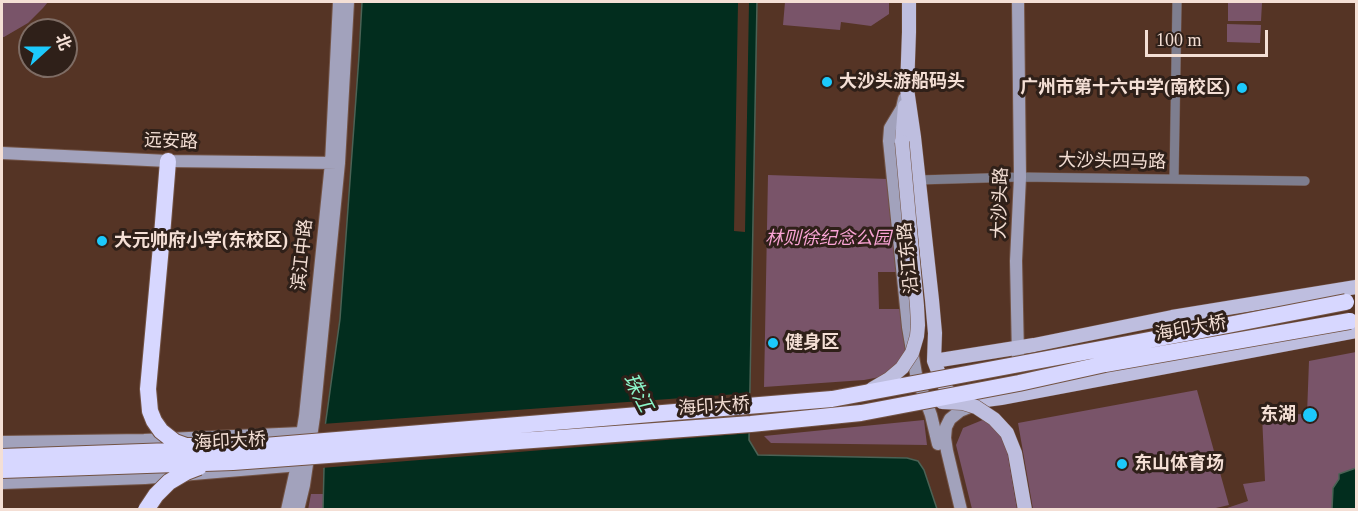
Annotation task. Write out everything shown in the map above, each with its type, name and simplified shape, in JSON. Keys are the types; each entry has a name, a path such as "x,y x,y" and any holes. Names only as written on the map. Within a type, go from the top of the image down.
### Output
{"highway":[{"path":"168,161 148,388 150,411 161,431 175,442 231,456"},
{"name":"海印大桥","path":"2,457 231,456 847,397 1351,301"},
{"name":"海印大桥","path":"2,470 761,423 861,413 1105,364 1354,324"},
{"path":"147,510 160,490 180,476 231,456"}],"main road":[{"name":"滨江中路","path":"287,510 303,433 335,163 339,2"},
{"name":"滨江中路","path":"298,510 314,417 348,2"},
{"name":"沿江东路","path":"909,2 907,89 932,300 938,444 953,510"},
{"name":"大沙头路","path":"1001,398 1010,393 1015,385 1018,372 1016,261 1020,177 1018,2"},
{"path":"847,397 873,388 894,376 912,353 917,336 918,313 902,142 907,89"},
{"path":"907,89 902,108 890,128 889,141 908,327 916,374 931,415 938,444"},
{"name":"远安路","path":"2,153 168,161 335,163"},
{"path":"1354,324 1037,392 978,401 948,392 934,361 1034,345 1172,317 1356,287"},
{"path":"1034,345 1027,358 1030,381 1037,392"},
{"path":"961,510 945,438 946,427 950,419 969,406 1001,398"},
{"path":"916,402 963,403 976,407 999,424 1007,433 1015,453 1025,510"},
{"path":"2,442 144,440 303,433 309,450 297,465 145,478 2,483"},
{"path":"144,440 152,450 154,464 154,471 145,478"}],"street":[{"path":"1174,179 1177,2"},
{"name":"大沙头四马路","path":"918,180 1020,177 1305,180"}],"green space":[{"path":"2,2 48,2 33,18 18,18 18,29 2,37"},
{"path":"785,2 889,2 889,14 871,26 841,22 840,30 783,25"},
{"path":"1228,3 1262,3 1261,21 1228,21"},
{"path":"1227,24 1261,25 1260,43 1227,42"},
{"name":"林则徐纪念公园","path":"768,175 888,179 898,272 878,272 879,309 901,309 907,351 899,364 885,376 864,380 764,387"},
{"path":"1356,352 1356,509 1221,510 1248,501 1243,484 1265,481 1262,415 1307,414 1309,361"},
{"name":"东山体育场","path":"1197,390 1229,505 1207,510 1033,509 1018,423"},
{"path":"985,419 998,430 1006,444 1017,509 972,509 956,445 963,428"},
{"path":"924,420 927,445 771,443 764,436"},
{"path":"311,494 323,494 323,509 308,510"}],"water":[{"name":"珠江","path":"362,2 757,2 749,440 758,455 907,458 918,461 924,470 937,509 323,510 325,427 340,319"},
{"path":"1356,468 1356,509 1332,509 1333,488 1339,479 1339,474"}],"pier":[{"path":"738,2 749,2 745,232 734,231"},
{"path":"752,393 752,433 321,468 322,424"}],"place":[{"name":"大沙头游船码头","path":"827,82"},
{"name":"广州市第十六中学(南校区)","path":"1242,88"},
{"name":"大元帅府小学(东校区)","path":"102,241"},
{"name":"健身区","path":"773,343"},
{"name":"东湖","path":"1310,415"},
{"name":"东山体育场","path":"1122,464"}]}
